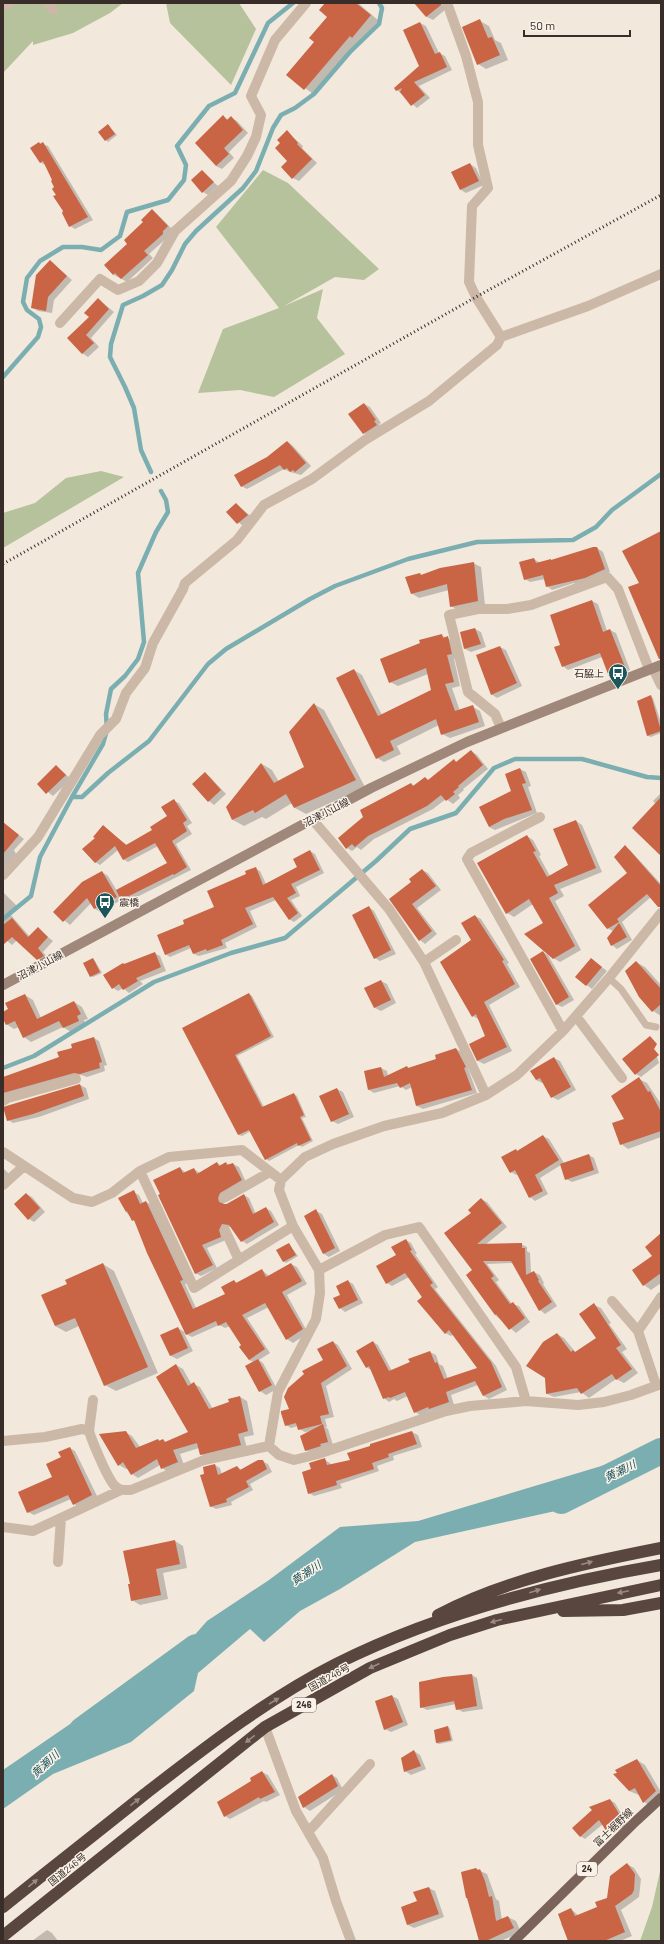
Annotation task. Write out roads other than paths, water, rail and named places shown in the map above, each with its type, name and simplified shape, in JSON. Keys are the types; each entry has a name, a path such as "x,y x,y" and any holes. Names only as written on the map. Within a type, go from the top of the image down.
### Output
{"highway":[{"path":"394,1638 465,1601 524,1581 596,1560 661,1548"},
{"name":"国道246号","path":"3,1907 199,1752 254,1712 334,1665 394,1638 465,1612 542,1589 661,1564"},
{"name":"国道246号","path":"3,1936 265,1727 370,1668 410,1650 496,1620 661,1585"},
{"path":"539,1611 623,1610 661,1604"}],"main road":[{"name":"沼津小山線","path":"3,985 312,819 467,742 655,667"},
{"name":"富士裾野線","path":"514,1941 661,1798"}],"street":[{"path":"3,6 10,3"},
{"path":"60,323 100,279 118,290 139,281 157,263 175,231 231,181 248,156 256,137 261,115 251,96 275,40 306,3"},
{"path":"447,3 466,56 478,102 478,145 488,188 472,206 470,282 476,296 501,337"},
{"path":"3,876 38,837 102,733 116,719 126,693 145,668 153,643 183,589 184,583 238,540 264,505 312,479 365,440 429,401 497,345 501,337 588,306 661,274"},
{"path":"501,728 495,714 468,692 450,615 478,610 507,609 531,605 607,577 618,589 655,667 661,685"},
{"path":"540,818 471,853 467,859 563,1031"},
{"path":"312,819 389,910 424,962 486,1095"},
{"path":"268,1446 278,1392 316,1319 320,1293 319,1270 293,1226 279,1190 281,1180 305,1157 333,1144 384,1126 442,1113 486,1095 517,1075 563,1031 609,978 661,913"},
{"path":"424,962 456,940"},
{"path":"576,1016 622,1078"},
{"path":"3,1100 76,1079"},
{"path":"3,1152 73,1198 92,1202 112,1193 140,1171 169,1158 242,1150 281,1180"},
{"path":"3,1185 24,1166"},
{"path":"140,1171 194,1288 293,1226"},
{"path":"224,1198 270,1172"},
{"path":"319,1270 385,1235 419,1227 516,1367 526,1401"},
{"path":"225,1230 239,1260"},
{"path":"638,1331 661,1297"},
{"path":"268,1446 279,1455 294,1460 318,1454 446,1411 470,1406 526,1401 578,1405 604,1402 632,1395 659,1385 638,1331 612,1301"},
{"path":"93,1400 89,1431 92,1441 114,1485 121,1490"},
{"path":"3,1441 45,1437 82,1429 89,1431"},
{"path":"3,1527 32,1531 121,1490 131,1490 204,1460 268,1446"},
{"path":"58,1562 60,1518"},
{"path":"265,1727 296,1811 309,1831 323,1858 336,1901 352,1941"},
{"path":"309,1831 370,1764"}],"lane":[{"path":"609,978 621,989 646,1025 656,1027"}],"water":[{"path":"618,1461 569,1508 415,1542 340,1589 300,1611 264,1642 250,1629 198,1673 194,1691 131,1742 53,1774 3,1809 3,1770 73,1722 140,1697 207,1621 269,1580 340,1527 418,1521"}],"waterway":[{"path":"3,377 38,337 41,327 39,319 27,310 23,302 27,278 40,261 63,247 82,247 101,250 120,236 127,212 168,200 184,180 186,165 177,146 209,106 235,93 268,23 293,3"},
{"path":"151,472 141,450 134,408 110,357 111,344 123,305 162,285 172,270 185,244 196,231 243,188 256,171 273,128 281,115 295,108 314,94 350,52 379,24 382,8 379,3"},
{"path":"3,919 31,896 40,857 72,797 82,797 108,773 149,741 208,664 226,649 310,599 335,586 408,559 477,542 573,540 596,527 612,510 661,474"},
{"path":"72,797 103,744 107,730 106,714 111,689 125,676 138,659 144,642 138,573 156,532 168,512 166,500 161,491"},
{"path":"3,1068 34,1056 154,982 231,953 285,938 376,861 410,829 456,813 494,768 515,759 582,759 647,777 661,778"},
{"name":"黄瀬川","path":"561,1501 661,1451"},
{"name":"黄瀬川","path":"82,1730 196,1647"}],"railway":[{"path":"3,564 476,297 661,195"}],"place":[{"name":"石脇上","path":"618,690"},
{"name":"震橋","path":"105,919"}]}
